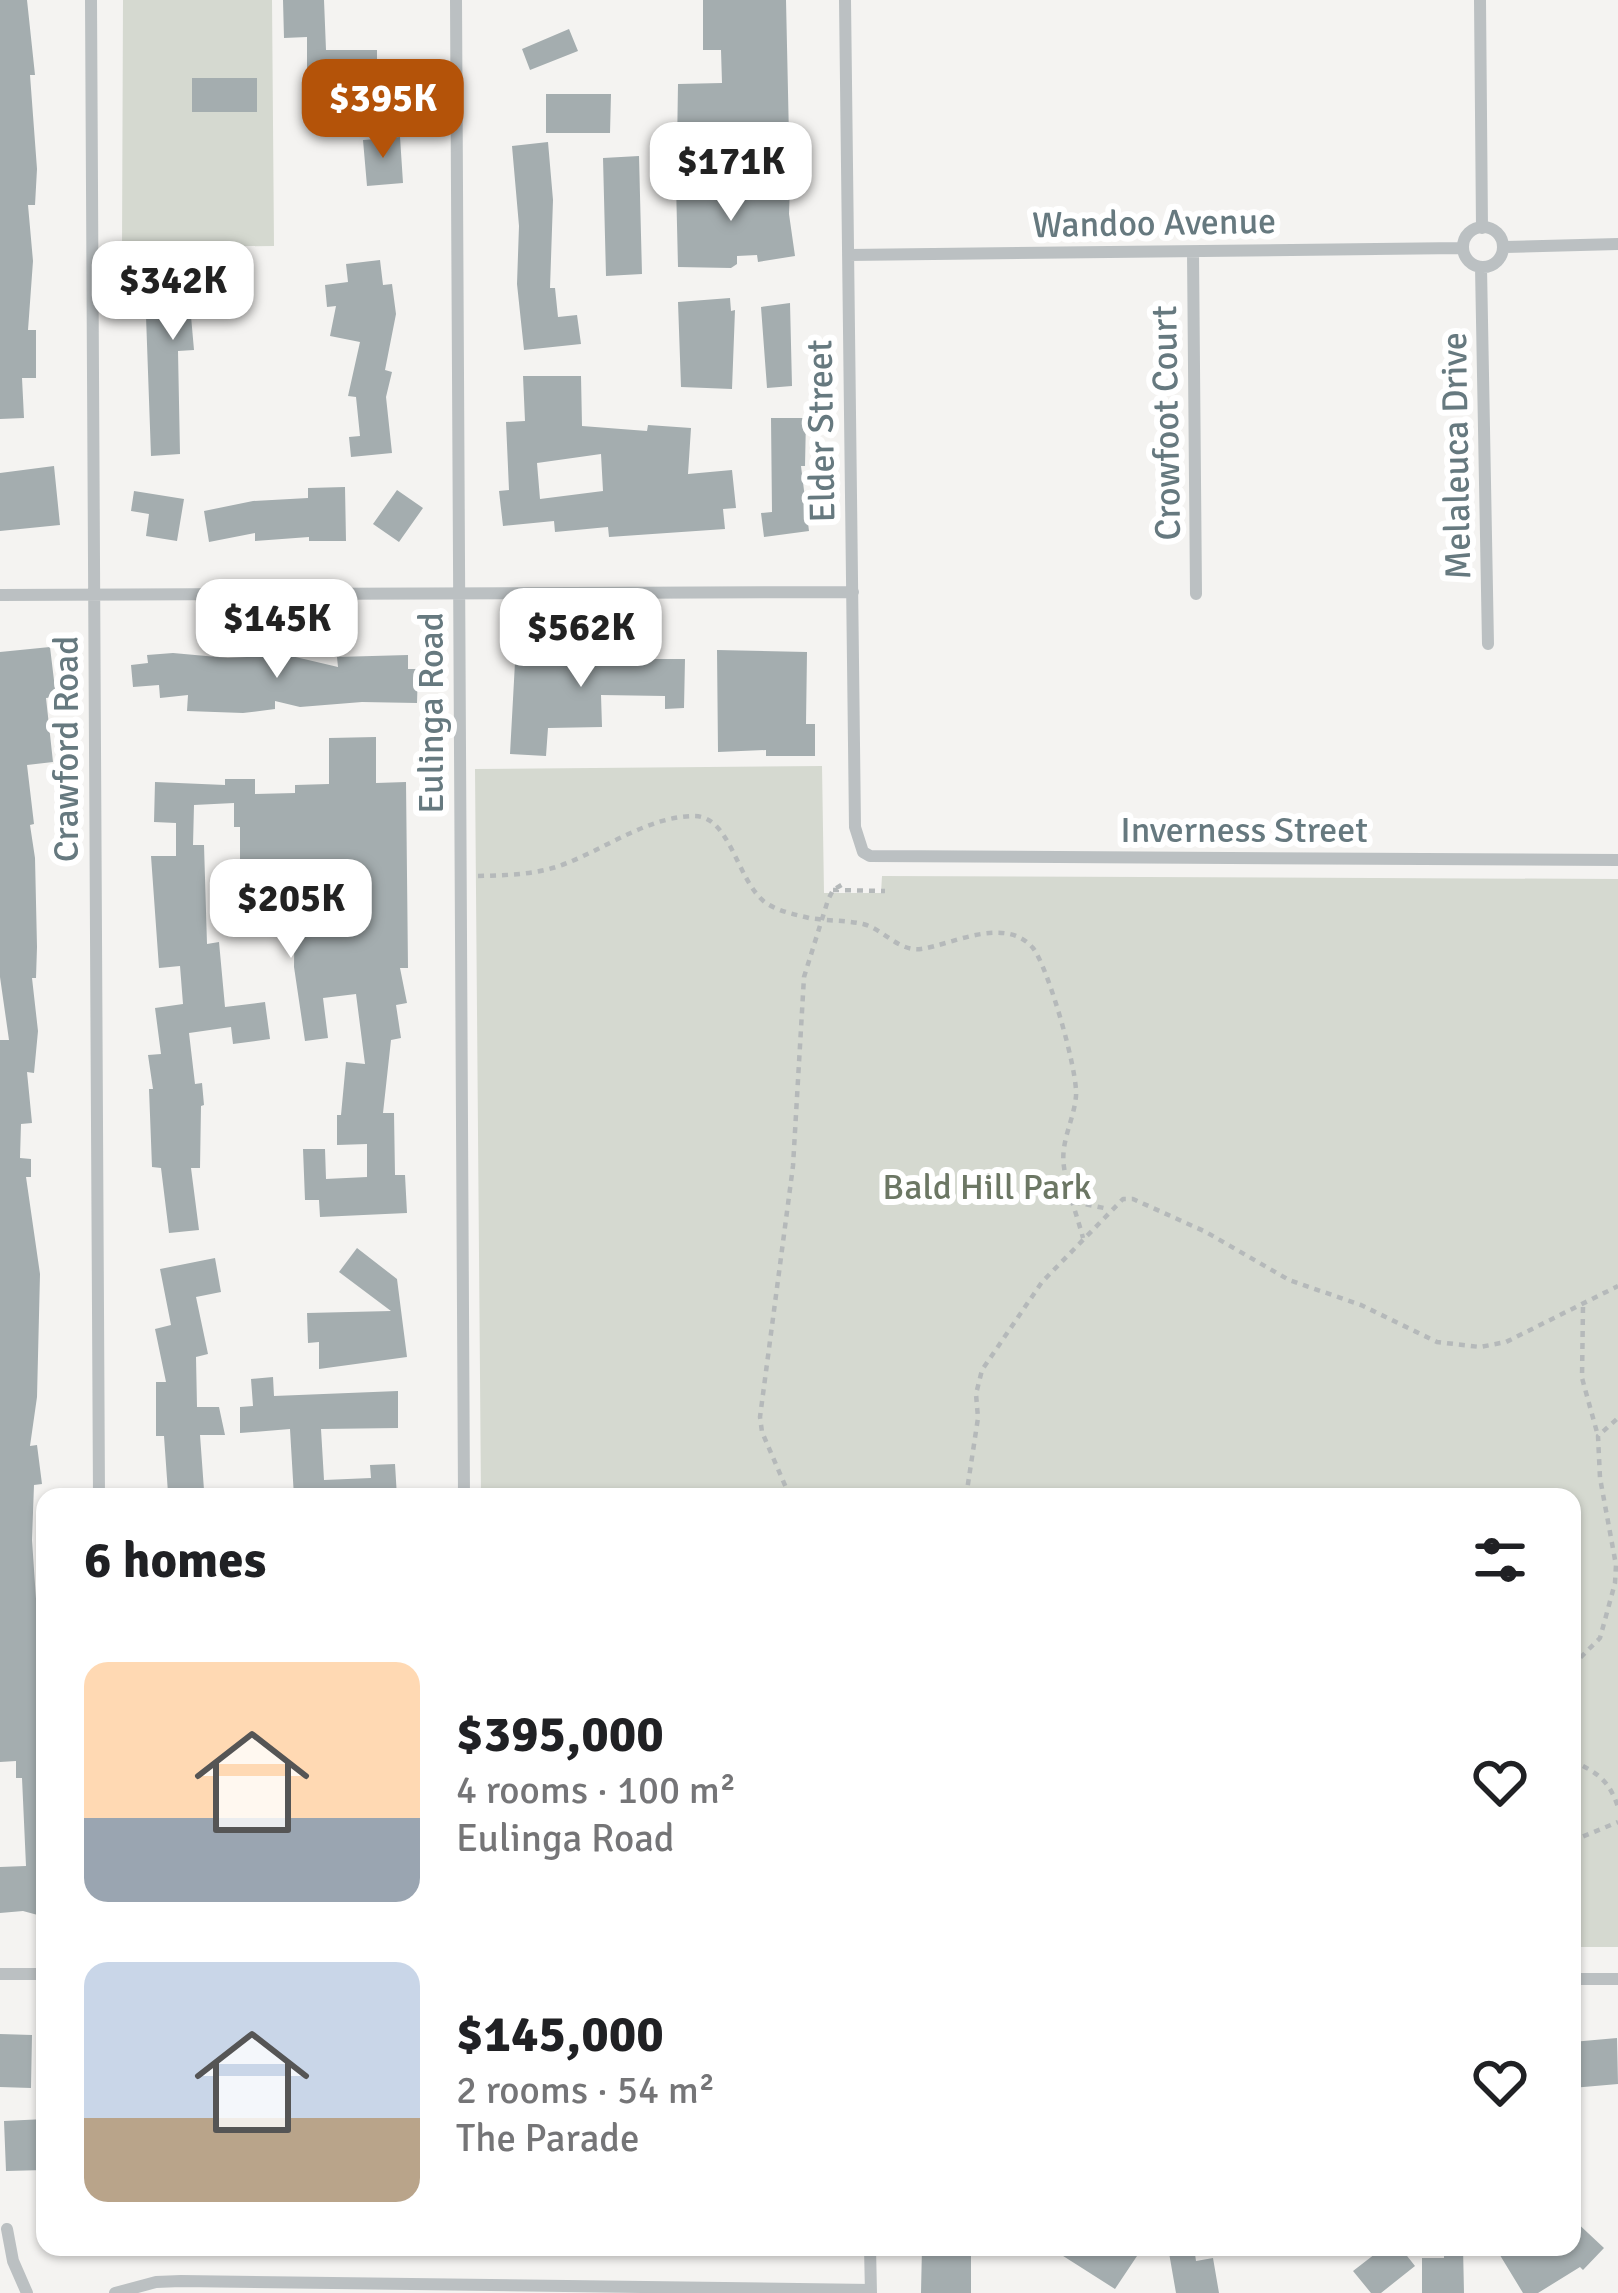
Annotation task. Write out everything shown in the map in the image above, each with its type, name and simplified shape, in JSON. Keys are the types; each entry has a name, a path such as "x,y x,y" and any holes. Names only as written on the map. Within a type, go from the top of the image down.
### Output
{"street":[{"name":"Crawford Road","path":"91,0 99,1488"},
{"name":"Eulinga Road","path":"456,0 464,1488"},
{"name":"Elder Street","path":"845,0 855,827 858,846 870,856"},
{"path":"1480,0 1482,228"},
{"path":"1482,228 1493,231 1504,248 1496,262 1481,267 1470,262 1461,248 1468,234 1482,228"},
{"path":"1504,248 1618,244"},
{"name":"Wandoo Avenue","path":"848,255 1461,248"},
{"name":"Crowfoot Court","path":"1193,252 1196,594"},
{"name":"Melaleuca Drive","path":"1481,267 1488,644"},
{"path":"0,595 853,592"},
{"name":"Inverness Street","path":"870,856 1618,860"},
{"path":"0,1974 36,1974"},
{"path":"1581,1979 1618,1979"},
{"path":"7,2229 27,2293"},
{"path":"115,2293 181,2281 871,2291 870,2256"}],"path":[{"path":"461,877 533,873 665,820 707,818 721,828 744,878 763,901 782,912 866,925 910,949 974,932 1031,945 1046,972 1070,1056 1076,1095 1064,1140 1063,1166 1083,1238"},
{"path":"785,1488 760,1417 793,1166 804,977 833,890 843,884"},
{"path":"833,890 885,891"},
{"path":"967,1488 982,1370 1042,1282 1123,1199 1133,1199 1206,1232 1289,1280 1361,1305 1437,1342 1480,1347 1506,1342 1618,1286"},
{"path":"1074,1202 1111,1209"},
{"path":"1581,1657 1600,1638 1616,1565 1600,1478 1598,1436 1582,1378 1582,1307"},
{"path":"1598,1436 1618,1418"},
{"path":"1581,1765 1612,1786 1618,1807"},
{"path":"1581,1836 1618,1822"}],"green space":[{"path":"123,0 272,0 274,246 122,247"},
{"name":"Bald Hill Park","path":"822,766 824,893 881,893 882,876 1618,879 1618,1947 1581,1947 1581,1488 481,1488 475,769"}],"building":[{"path":"0,0 27,0 37,169 35,205 28,205 33,261 28,330 36,330 36,378 22,378 24,418 0,419"},
{"path":"283,0 324,0 326,50 377,50 377,93 307,93 307,37 284,38"},
{"path":"703,0 786,0 789,138 730,137 730,148 677,148 678,84 722,83 721,50 703,50"},
{"path":"569,29 578,51 530,70 522,49"},
{"path":"192,78 257,78 257,112 192,112"},
{"path":"546,94 611,94 610,133 546,133"},
{"path":"400,137 403,183 367,186 363,140"},
{"path":"548,142 553,200 550,288 555,288 558,317 577,315 581,344 524,350 512,146"},
{"path":"639,156 642,274 606,276 603,158"},
{"path":"729,178 730,189 790,186 795,256 758,262 757,255 737,256 731,268 678,267 676,183"},
{"path":"380,260 383,285 392,284 396,314 385,370 392,372 386,397 392,453 351,457 349,437 360,436 356,397 348,396 360,342 330,336 336,306 327,307 325,285 348,282 346,264"},
{"path":"149,267 222,267 222,305 190,305 194,350 178,351 180,454 151,456"},
{"path":"730,298 731,311 735,310 732,389 681,387 678,302"},
{"path":"790,303 792,386 767,388 761,307"},
{"path":"523,376 581,376 582,426 647,431 648,425 691,428 688,474 732,470 736,508 723,509 725,529 609,537 608,527 555,532 554,521 503,526 499,491 509,490 506,422 525,421","holes":["601,454 603,491 540,499 537,463"]},
{"path":"771,418 806,418 805,466 801,466 809,531 764,537 761,513 772,512"},
{"path":"54,466 60,525 0,531 0,473"},
{"path":"345,487 346,541 309,541 309,537 255,541 255,533 209,542 204,511 253,501 308,498 308,488"},
{"path":"397,490 423,508 399,542 373,524"},
{"path":"134,491 184,499 177,541 146,536 149,514 131,511"},
{"path":"516,644 551,646 551,651 601,650 601,655 639,655 639,659 685,659 684,708 665,709 665,696 601,695 602,727 548,728 546,756 510,754"},
{"path":"50,647 56,697 46,698 53,762 27,765 34,824 30,825 37,947 36,978 32,978 38,1031 34,1073 27,1072 32,1123 21,1124 20,1158 31,1159 31,1177 26,1177 40,1274 37,1397 30,1446 37,1445 42,1484 34,1485 32,1540 36,1915 0,1913 0,1867 26,1866 22,1778 16,1778 16,1761 0,1762 0,1040 9,1040 0,977 0,652"},
{"path":"717,650 807,652 806,724 815,724 815,756 766,756 766,750 718,752"},
{"path":"147,655 228,658 287,655 338,667 337,657 408,655 408,669 418,669 417,703 300,707 275,701 275,709 243,713 187,711 188,695 160,698 159,685 133,687 131,665 148,663"},
{"path":"376,737 376,783 406,782 408,968 400,968 407,1003 396,1005 401,1038 391,1040 383,1113 394,1113 395,1175 405,1175 407,1213 320,1217 319,1200 305,1200 303,1149 325,1149 326,1179 367,1177 367,1144 337,1145 346,1062 365,1064 356,994 323,998 328,1038 305,1041 294,967 295,875 240,875 240,827 234,827 234,803 194,805 193,845 204,845 207,944 219,942 225,1007 265,1002 270,1039 233,1044 231,1027 189,1033 195,1084 202,1083 204,1105 200,1168 191,1168 199,1230 169,1233 161,1168 152,1167 149,1089 153,1089 148,1055 161,1054 155,1008 183,1004 180,966 159,968 151,856 176,856 176,823 154,822 155,782 225,785 225,779 255,779 255,794 295,793 295,785 329,784 329,738"},
{"path":"357,1248 397,1279 407,1357 319,1369 319,1342 308,1343 307,1313 391,1311 339,1272"},
{"path":"215,1258 221,1292 196,1297 208,1354 196,1357 197,1407 219,1407 225,1435 200,1435 204,1488 168,1488 164,1436 156,1436 156,1382 166,1382 155,1329 171,1325 160,1269"},
{"path":"273,1377 274,1396 398,1391 398,1428 321,1429 324,1480 371,1478 370,1465 395,1464 396,1488 293,1488 290,1429 240,1433 240,1407 253,1406 251,1379"},
{"path":"0,2034 32,2035 31,2088 0,2087"},
{"path":"1617,2038 1618,2084 1581,2087 1581,2041"},
{"path":"36,2119 36,2170 6,2171 4,2121"},
{"path":"1581,2226 1604,2248 1583,2270 1580,2267 1538,2293 1523,2293 1500,2256 1581,2256"},
{"path":"922,2256 971,2256 971,2293 921,2293"},
{"path":"1063,2256 1137,2256 1115,2289"},
{"path":"1170,2256 1195,2256 1196,2261 1213,2258 1219,2293 1176,2293"},
{"path":"1372,2256 1407,2256 1415,2266 1381,2293 1371,2293 1353,2271"},
{"path":"1463,2256 1464,2293 1422,2293 1422,2258"}]}
